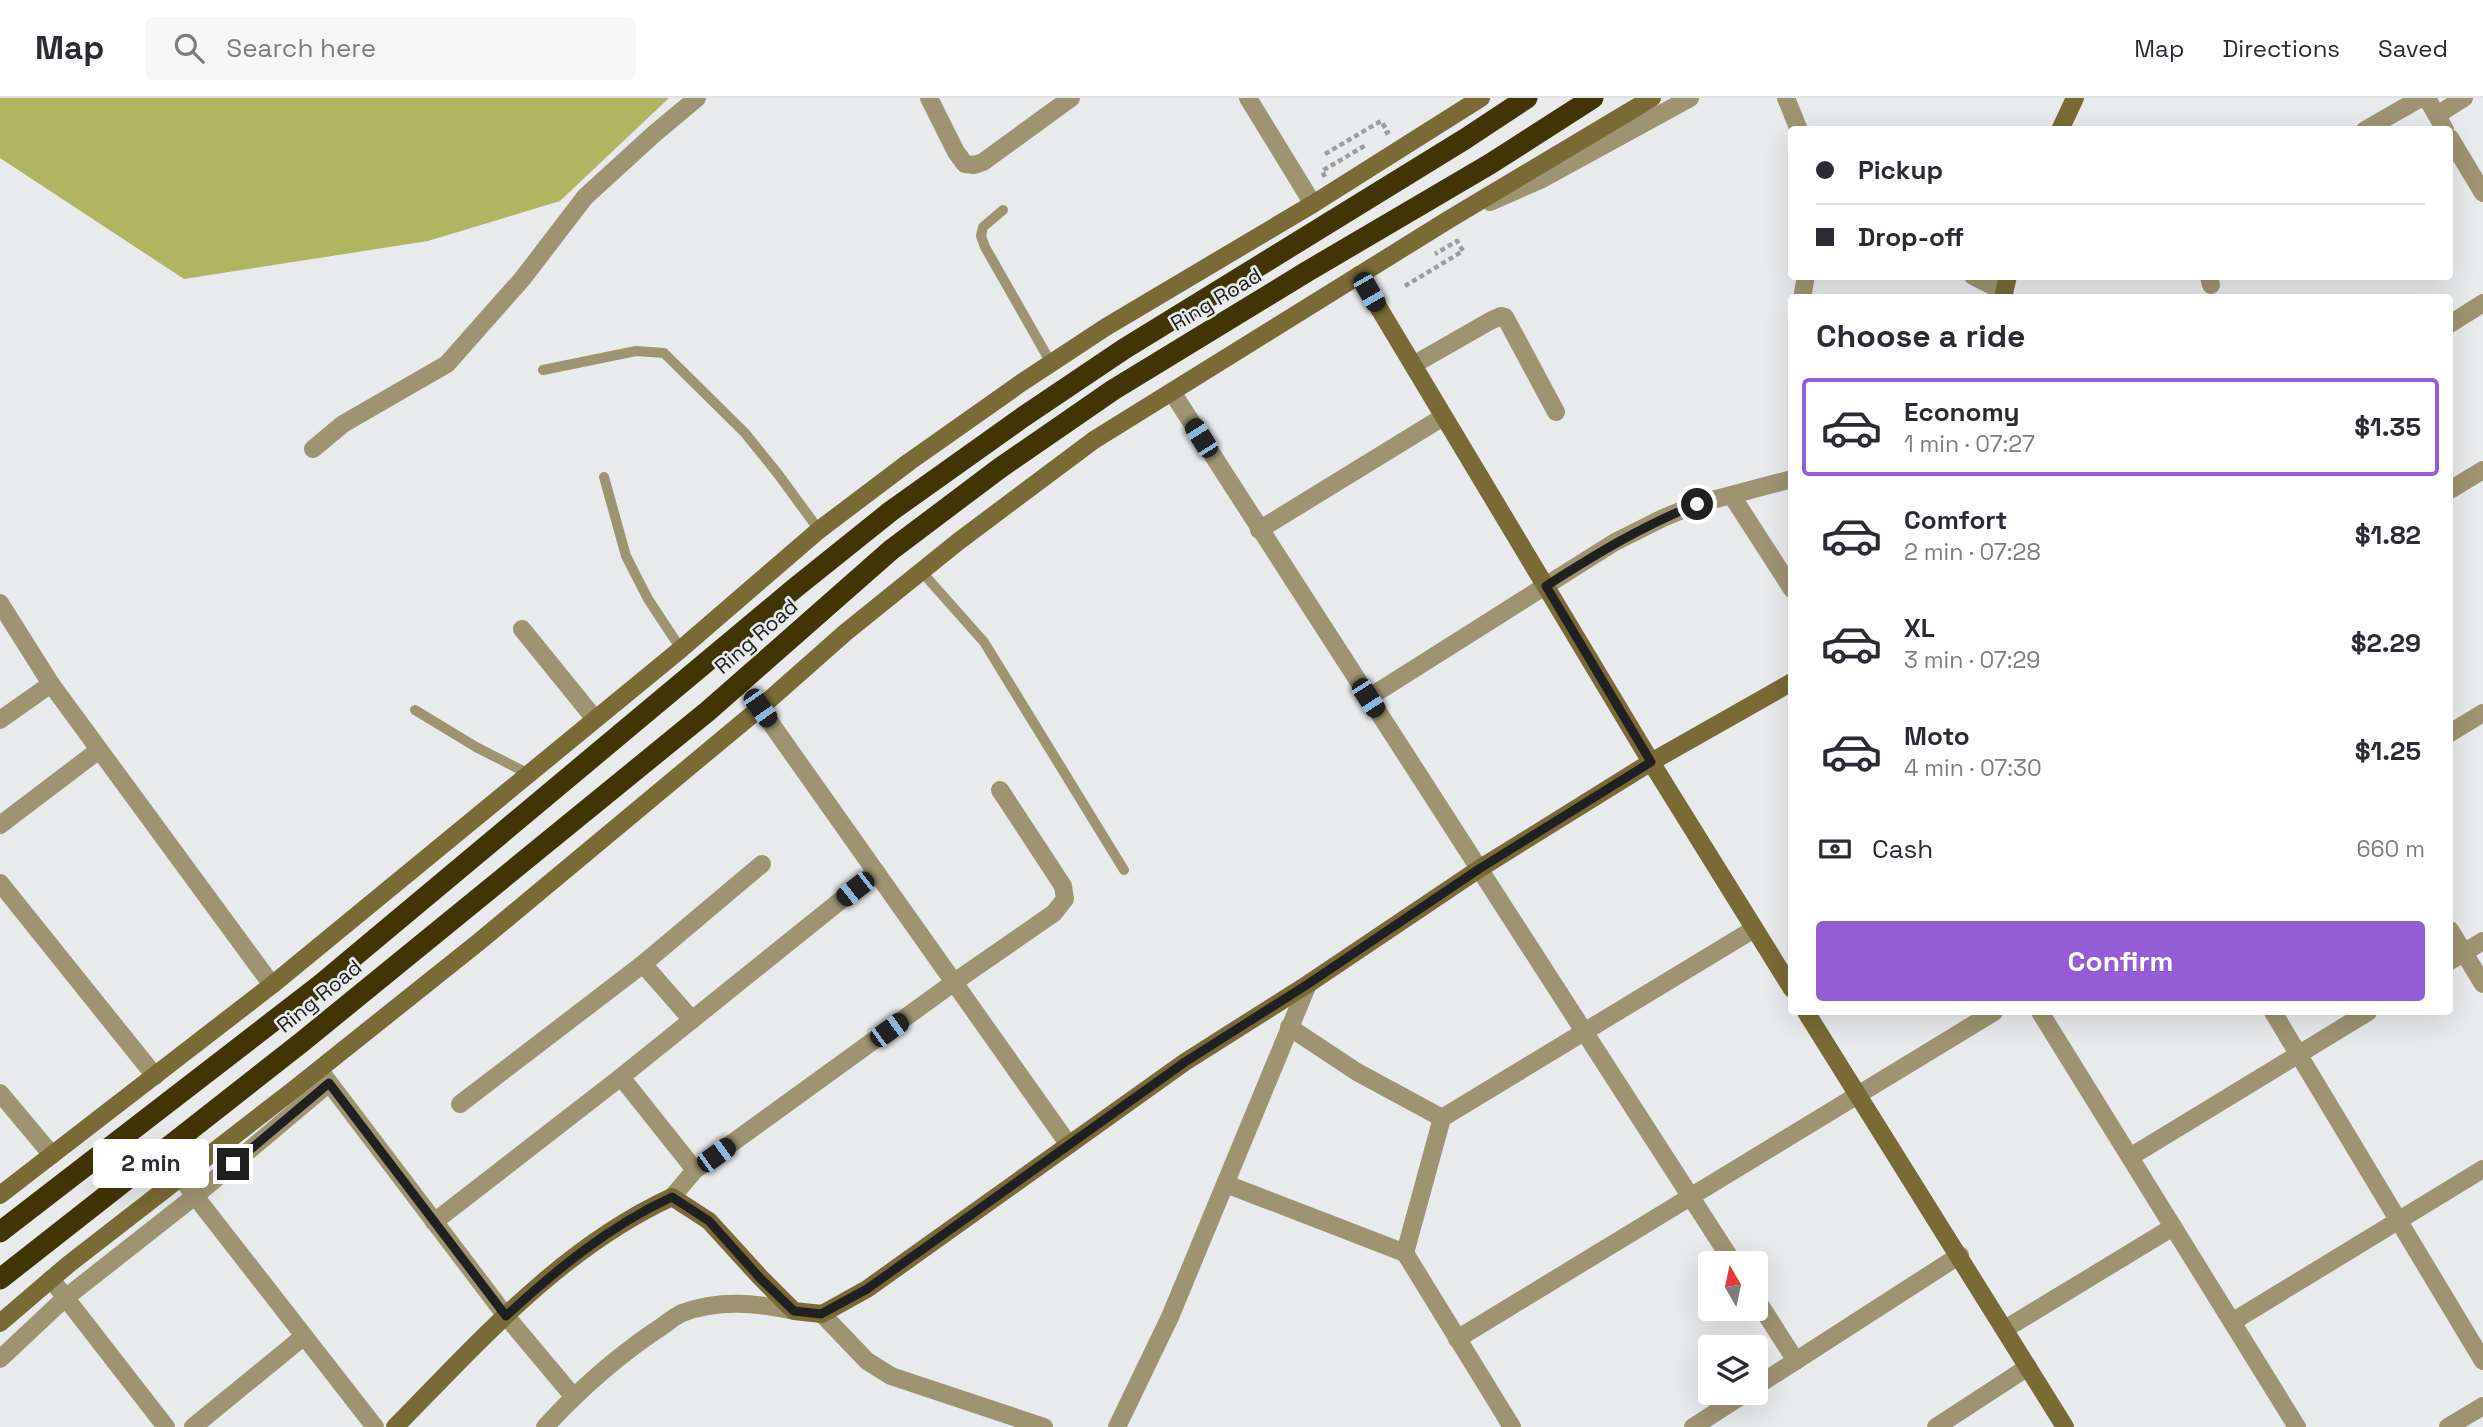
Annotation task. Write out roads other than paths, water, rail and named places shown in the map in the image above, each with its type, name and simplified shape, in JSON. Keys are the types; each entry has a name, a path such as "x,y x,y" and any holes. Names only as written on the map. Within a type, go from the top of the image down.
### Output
{"highway":[{"name":"Ring Road","path":"0,1232 320,985 891,511 1124,349 1527,98"},
{"name":"Ring Road","path":"0,1279 302,1042 708,711 891,550 935,517 1114,390 1490,164 1593,98"}],"street":[{"path":"313,449 343,424 447,365 523,278 585,197 696,98"},
{"path":"929,98 956,152 965,164 974,165 983,162 1071,98"},
{"path":"1248,98 1313,204"},
{"path":"0,1195 272,985 681,649 819,530 909,462 1106,327 1313,204 1481,98"},
{"path":"0,1359 64,1299 195,1196 324,1076 480,940 921,571 1094,440 1448,220 1652,98"},
{"path":"1448,220 1540,180 1690,98"},
{"path":"1786,98 1797,126"},
{"path":"2062,126 2075,98"},
{"path":"2372,126 2421,98"},
{"path":"2427,98 2441,122 2464,98"},
{"path":"2453,143 2483,193"},
{"path":"1359,275 1651,762 1788,983"},
{"path":"1983,280 2005,289"},
{"path":"2453,322 2483,303"},
{"path":"1413,365 1496,317 1505,317 1509,320 1556,412"},
{"path":"1171,392 1726,1251"},
{"path":"1259,530 1443,417"},
{"path":"2453,488 2483,470"},
{"path":"1368,698 1615,542 1697,504 1788,480"},
{"path":"1732,496 1788,583"},
{"path":"0,603 51,684 272,985"},
{"path":"522,629 595,719"},
{"path":"0,720 51,684"},
{"path":"545,1427 573,1396 638,1343 681,1314 718,1304 754,1303 821,1314 867,1289 1185,1062 1308,984 1479,869 1651,762 1788,684"},
{"path":"760,708 1069,1145"},
{"path":"2453,731 2483,713"},
{"path":"0,825 99,750"},
{"path":"395,1427 506,1316 558,1269 649,1208 672,1197 695,1170 1054,913 1065,899 1063,886 1000,790"},
{"path":"460,1104 643,964 762,864"},
{"path":"434,1222 621,1077 876,872"},
{"path":"0,883 155,1076"},
{"path":"1405,1253 1441,1118 1508,1080 1583,1030 1754,929"},
{"path":"2483,941 2457,957 2483,984"},
{"path":"643,964 692,1020"},
{"path":"1116,1427 1170,1317 1308,984"},
{"path":"1808,1015 2065,1427"},
{"path":"1457,1339 1989,1015"},
{"path":"2042,1015 2297,1427"},
{"path":"2275,1015 2483,1361"},
{"path":"2130,1157 2363,1015"},
{"path":"1289,1027 1357,1072 1441,1118"},
{"path":"0,1323 51,1279 181,1178 324,1076"},
{"path":"324,1076 506,1316 573,1396"},
{"path":"621,1077 695,1170"},
{"path":"0,1093 52,1155"},
{"path":"2232,1322 2483,1169"},
{"path":"181,1178 375,1427"},
{"path":"1226,1184 1405,1253 1512,1427"},
{"path":"672,1197 709,1221 794,1311"},
{"path":"2005,1329 2173,1227"},
{"path":"1768,1379 1960,1255"},
{"path":"51,1279 166,1427"},
{"path":"821,1314 867,1361 891,1376 997,1419 1044,1427"},
{"path":"1768,1317 1796,1361"},
{"path":"194,1427 303,1336"},
{"path":"1936,1427 2028,1367"},
{"path":"1693,1427 1727,1405"},
{"path":"2448,1427 2483,1406"}],"lane":[{"path":"1003,210 983,227 981,236 1051,363"},
{"path":"543,370 636,351 664,353 745,433 819,530"},
{"path":"604,477 626,556 648,599 681,649"},
{"path":"921,571 984,642 1124,870"},
{"path":"415,710 529,774"}]}
